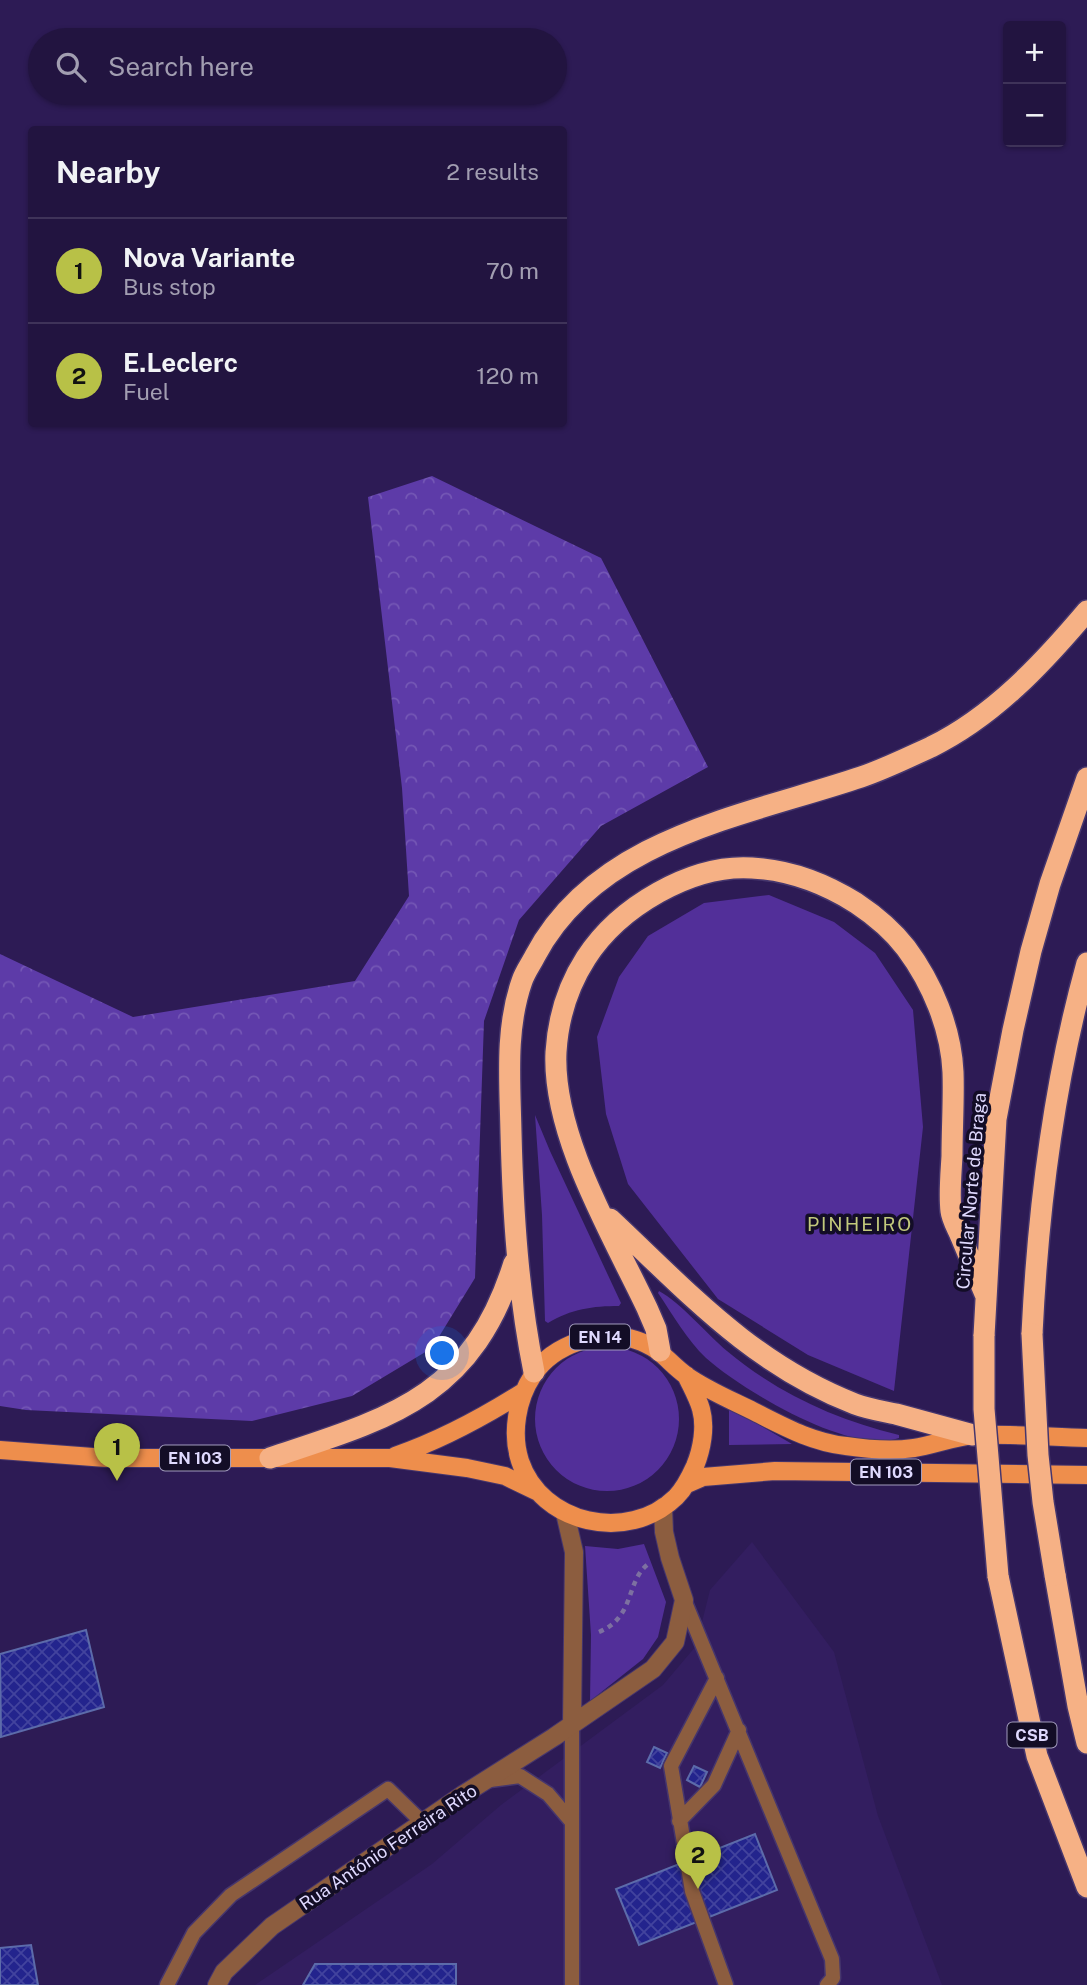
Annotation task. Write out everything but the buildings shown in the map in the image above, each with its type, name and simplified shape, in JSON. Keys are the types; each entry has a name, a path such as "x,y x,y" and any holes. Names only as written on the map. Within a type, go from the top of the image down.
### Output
{"highway":[{"path":"534,1372 517,1254 509,1054 514,1014 523,979 545,936 573,903 604,877 640,855 686,833 865,776 934,745 989,710 1029,676 1087,611"},
{"name":"Circular Norte de Braga","path":"1087,778 1050,884 1013,1030 996,1119 984,1336 984,1409 998,1576 1037,1756 1087,1888"},
{"path":"660,1351 648,1308 573,1150 563,1119 556,1054 559,1022 569,991 587,956 623,919 642,903 676,882 711,872 750,867 793,873 835,890 871,913 905,946 928,983 942,1016 953,1069 951,1213 985,1294"},
{"path":"1087,963 1072,1018 1055,1105 1043,1188 1032,1334 1043,1502 1067,1640 1087,1671"},
{"path":"601,1210 703,1309 780,1366 857,1405 973,1435"},
{"path":"270,1458 384,1419 415,1402 442,1382 466,1356 490,1321 506,1288 517,1254"},
{"name":"CSB","path":"1067,1640 1087,1742"}],"main road":[{"name":"EN 14","path":"523,1392 534,1372 555,1353 579,1341 607,1336 634,1339 660,1351 686,1376"},
{"name":"EN 103","path":"686,1376 809,1439 846,1446 911,1448 973,1435 1087,1437"},
{"path":"686,1376 701,1410 702,1449 687,1484"},
{"name":"EN 103","path":"390,1458 466,1427 523,1392"},
{"name":"EN 103","path":"523,1392 515,1426 518,1449 520,1461 538,1492"},
{"name":"EN 103","path":"0,1450 106,1458 390,1458 505,1476 538,1492 565,1514 598,1524 632,1521 663,1507 687,1484 703,1477 775,1471 1087,1475"}],"street":[{"path":"663,1507 664,1532 684,1600"},
{"path":"565,1514 574,1552 572,1724"},
{"name":"Rua António Ferreira Rito","path":"217,1985 224,1972 272,1926 653,1669 675,1642 684,1600"}],"lane":[{"path":"684,1600 832,1959 833,1978 827,1985"},
{"path":"717,1678 671,1766 692,1891 726,1985"},
{"path":"572,1724 572,1985"},
{"path":"679,1821 714,1785 739,1730"},
{"path":"488,1780 520,1776 548,1794 571,1821"},
{"path":"167,1985 194,1933 231,1895 388,1789 423,1824"}],"path":[{"path":"591,1634 611,1627 628,1605 642,1570 651,1563"}],"shaded area":[{"path":"769,895 834,922 875,953 913,1010 923,1127 894,1391 808,1355 718,1299 628,1184 606,1114 597,1037 619,977 648,936 704,903"},
{"path":"535,1115 621,1303 619,1306 582,1309 548,1323 545,1321 542,1215"},
{"path":"659,1291 685,1311 727,1351 766,1380 830,1413 899,1435 899,1438 878,1441 854,1438 826,1429 798,1417 745,1387 699,1351"},
{"path":"607,1347 634,1353 658,1368 673,1392 679,1419 673,1446 658,1470 634,1485 607,1491 580,1485 556,1470 541,1446 535,1419 541,1392 556,1368 580,1353"},
{"path":"729,1409 732,1409 792,1444 729,1445"},
{"path":"752,1542 834,1652 878,1816 942,1985 255,1985 432,1864 501,1805 663,1685 696,1646 710,1590"},
{"path":"644,1544 666,1602 658,1637 643,1659 590,1701 591,1635 585,1546 618,1549"}],"green space":[{"path":"432,476 601,558 708,767 601,826 519,920 484,1021 475,1278 432,1348 352,1396 252,1421 26,1410 0,1406 0,954 133,1017 355,981 409,896 402,788 368,497"}],"place":[{"name":"Nova Variante","path":"117,1481"},
{"name":"E.Leclerc","path":"698,1889"}],"district":[{"name":"PINHEIRO","path":"860,1224"}]}
